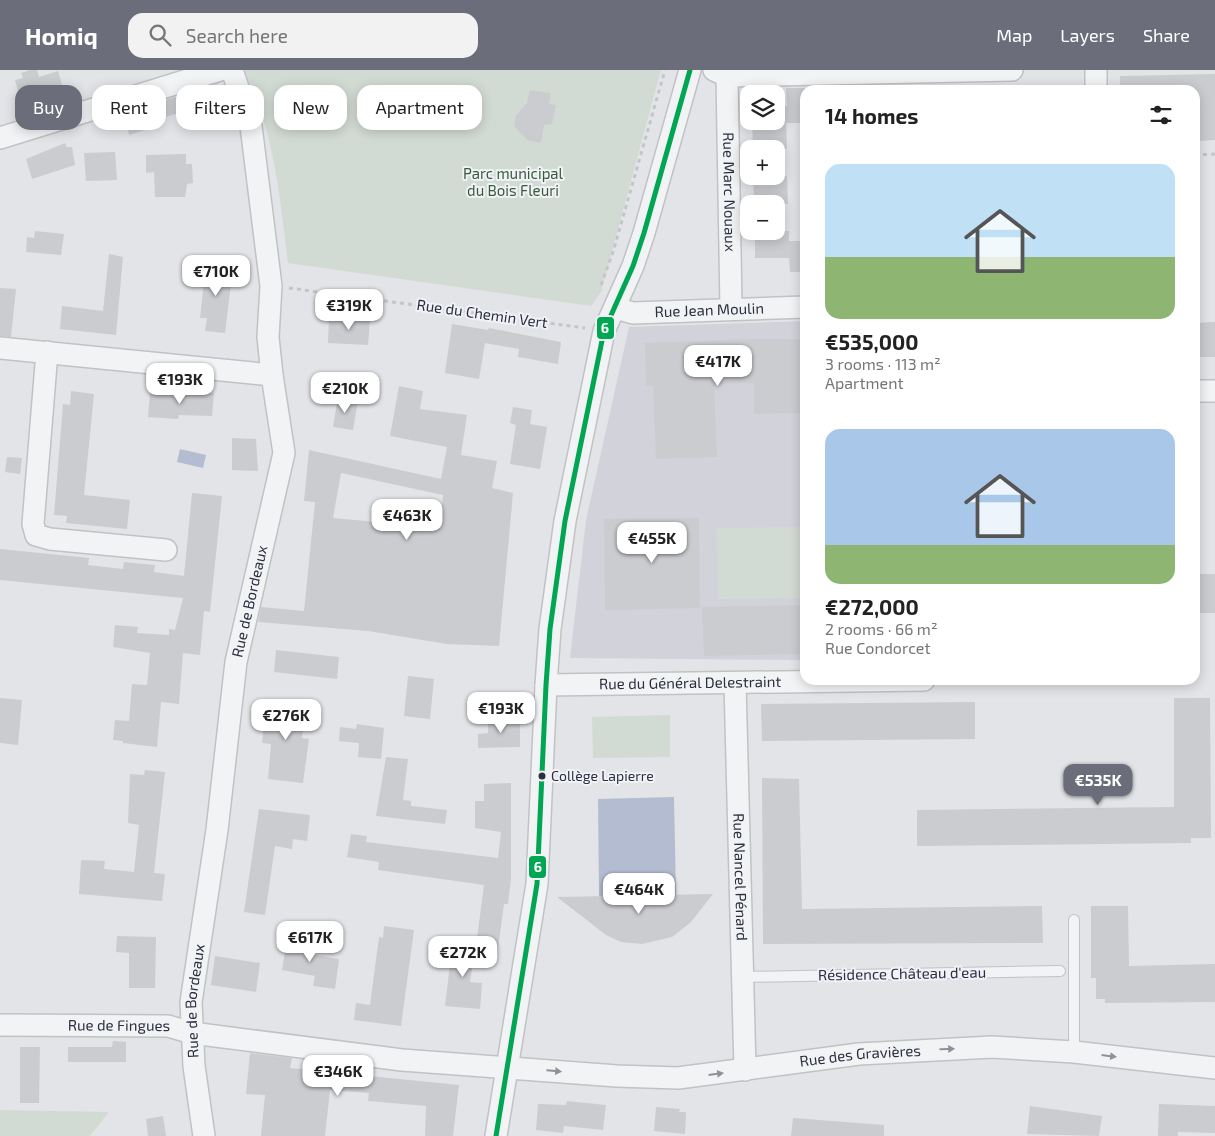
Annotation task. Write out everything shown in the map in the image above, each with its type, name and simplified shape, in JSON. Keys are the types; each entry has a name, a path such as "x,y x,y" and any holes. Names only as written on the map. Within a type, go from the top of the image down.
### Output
{"street":[{"path":"0,138 220,70"},
{"name":"Rue de Bordeaux","path":"204,1136 192,1033 191,1002 217,830 236,662 284,453 268,337 271,286 251,126 232,70"},
{"path":"496,1136 506,1067 528,949 536,884 550,630 565,520 592,385 593,326 614,308 633,266 690,70"},
{"path":"720,73 1012,70"},
{"path":"1096,70 1096,85"},
{"name":"Rue Marc Nouaux","path":"720,73 731,308"},
{"name":"Rue Jean Moulin","path":"614,308 633,313 731,308 800,307"},
{"path":"0,348 272,375"},
{"path":"47,352 33,524 36,535 50,539 166,550"},
{"path":"1200,391 1215,391"},
{"name":"Rue du Général Delestraint","path":"546,685 800,682"},
{"name":"Rue Nancel Pénard","path":"735,683 743,977 742,1029 745,1070"},
{"name":"Rue de Fingues","path":"0,1025 137,1024 168,1026 192,1033 402,1060 506,1067"},
{"name":"Rue des Gravières","path":"506,1067 617,1076 678,1078 859,1054 992,1047 1074,1052 1215,1068"}],"lane":[{"path":"1074,920 1074,1052"},
{"name":"Résidence Château d'eau","path":"743,977 1060,970"}],"path":[{"path":"601,286 613,252 665,70"},
{"path":"1200,155 1215,154"},
{"name":"Rue du Chemin Vert","path":"271,286 593,326"}],"shaded area":[{"path":"800,321 800,660 570,658 586,520 629,327"}],"green space":[{"name":"Parc municipal du Bois Fleuri","path":"243,70 661,70 601,292 591,306 288,263 274,164 264,122 264,85 250,85"},
{"path":"800,527 800,598 718,599 717,528"},
{"path":"670,715 670,757 593,758 592,717"},
{"path":"0,1110 109,1112 90,1136 0,1136"}],"water":[{"path":"180,449 206,455 203,468 177,462"},
{"path":"674,797 676,895 599,896 598,799"}],"building":[{"path":"37,70 39,77 58,71 62,85 16,85 15,80 23,78 21,73"},
{"path":"1215,74 1215,140 1200,141 1200,85 1120,85 1120,76"},
{"path":"786,88 800,88 800,123 786,123 787,149 785,149 785,140 753,140 752,130 785,130 785,106 787,106"},
{"path":"530,90 551,93 549,104 556,105 552,124 544,125 541,143 527,140 514,126 516,115 527,103"},
{"path":"176,97 176,114 166,117 166,100"},
{"path":"128,130 145,130 129,135"},
{"path":"65,143 67,147 72,147 75,165 32,179 26,159"},
{"path":"115,152 117,180 86,181 84,153"},
{"path":"186,154 186,164 192,164 193,183 187,184 185,197 155,197 154,172 146,173 146,155"},
{"path":"785,176 787,176 788,204 785,204 785,195 754,195 753,185 785,185"},
{"path":"35,231 64,234 61,255 26,252 27,237 34,238"},
{"path":"785,231 789,231 789,241 800,241 800,272 790,272 789,258 755,258 755,240 785,240"},
{"path":"109,254 123,257 116,335 60,329 62,306 103,311"},
{"path":"206,263 233,267 225,333 205,331 207,318 200,318"},
{"path":"0,288 16,289 11,337 0,336"},
{"path":"329,317 370,320 368,345 328,343"},
{"path":"1215,322 1215,357 1200,357 1200,323"},
{"path":"452,324 488,330 489,328 561,342 558,364 518,357 519,349 485,343 479,379 445,373"},
{"path":"800,339 800,413 754,414 754,383 714,384 717,457 656,459 653,386 646,386 645,343"},
{"path":"399,386 423,391 420,409 467,415 461,455 497,461 492,488 513,493 499,646 447,644 368,631 258,622 261,607 304,611 315,502 304,501 309,450 441,479 447,447 390,436","holes":["341,473 443,495 441,528 333,518"]},
{"path":"71,391 94,394 84,495 130,500 127,529 66,523 67,516 54,515 63,404 70,405"},
{"path":"197,391 214,393 212,416 179,415 178,419 148,417 150,392 196,395"},
{"path":"338,397 358,401 353,430 333,427"},
{"path":"513,407 532,410 530,424 547,427 540,469 510,464 516,425 510,423"},
{"path":"232,438 256,439 258,471 232,470"},
{"path":"7,457 22,458 20,474 5,472"},
{"path":"192,493 222,496 210,612 204,611 200,655 183,653 179,704 161,702 157,747 123,743 123,741 113,740 115,720 129,721 132,684 147,685 150,653 113,647 115,625 138,627 137,633 169,635 169,629 175,630 183,598 0,580 0,549 89,558 88,565 123,569 124,562 155,565 154,572 184,576"},
{"path":"699,518 700,608 605,610 604,519"},
{"path":"1200,574 1215,574 1215,613 1200,613"},
{"path":"800,605 800,654 704,656 702,607"},
{"path":"276,650 339,657 337,679 274,672"},
{"path":"408,676 434,679 430,719 404,716"},
{"path":"0,698 22,700 18,745 0,743"},
{"path":"1174,698 1210,698 1211,838 1191,838 1191,843 917,846 917,810 1174,807"},
{"path":"267,701 306,706 302,738 309,739 303,783 268,779 271,744 262,743"},
{"path":"975,702 975,739 762,741 761,704"},
{"path":"520,718 520,747 478,748 478,734 488,733 488,719"},
{"path":"357,724 384,728 381,759 358,757 359,743 339,741 340,727 356,729"},
{"path":"386,757 408,759 403,800 411,801 411,806 447,810 445,824 376,816"},
{"path":"145,770 165,772 154,873 165,874 162,901 79,894 81,860 105,861 104,869 134,872 139,825 128,823 130,774 144,775"},
{"path":"762,778 799,779 802,909 1042,906 1043,943 763,944"},
{"path":"511,783 511,878 508,904 504,904 497,956 475,953 484,885 378,870 379,862 347,857 351,834 367,836 366,842 498,858 501,832 475,828 475,801 484,801 484,784"},
{"path":"259,809 310,815 307,841 293,839 292,849 275,846 265,915 244,912"},
{"path":"713,894 691,922 672,937 642,944 621,942 606,935 557,897"},
{"path":"1091,906 1128,906 1129,966 1215,964 1215,1002 1105,1003 1105,999 1096,999 1096,978 1091,978"},
{"path":"384,926 414,930 401,1026 354,1020 356,1003 370,1005 379,937 383,938"},
{"path":"288,934 305,937 303,953 339,959 335,989 313,986 315,976 282,970"},
{"path":"117,936 156,937 155,988 129,988 129,953 116,952"},
{"path":"453,940 476,943 470,982 482,983 480,1009 445,1006"},
{"path":"215,956 260,963 256,992 211,985"},
{"path":"113,1041 126,1042 126,1062 68,1062 68,1047 112,1047"},
{"path":"20,1047 40,1047 39,1103 20,1103"},
{"path":"250,1053 292,1058 290,1068 459,1085 453,1136 425,1136 426,1106 368,1101 369,1093 330,1090 325,1136 261,1136 265,1095 246,1094"},
{"path":"567,1101 606,1105 603,1130 564,1126 563,1133 536,1130 538,1104 566,1105"},
{"path":"1159,1104 1215,1106 1215,1133 1178,1132 1178,1136 1158,1136"},
{"path":"1030,1106 1102,1116 1099,1136 1027,1134"},
{"path":"656,1107 680,1109 679,1112 686,1112 685,1134 654,1131"},
{"path":"163,1116 166,1136 148,1136 146,1119"},
{"path":"793,1118 884,1125 884,1136 791,1136"}],"transit line":[{"name":"6","path":"496,1136 537,884 550,629 565,521 604,331 633,266 644,233 690,70"}],"place":[{"name":"Collège Lapierre","path":"542,776"}]}
